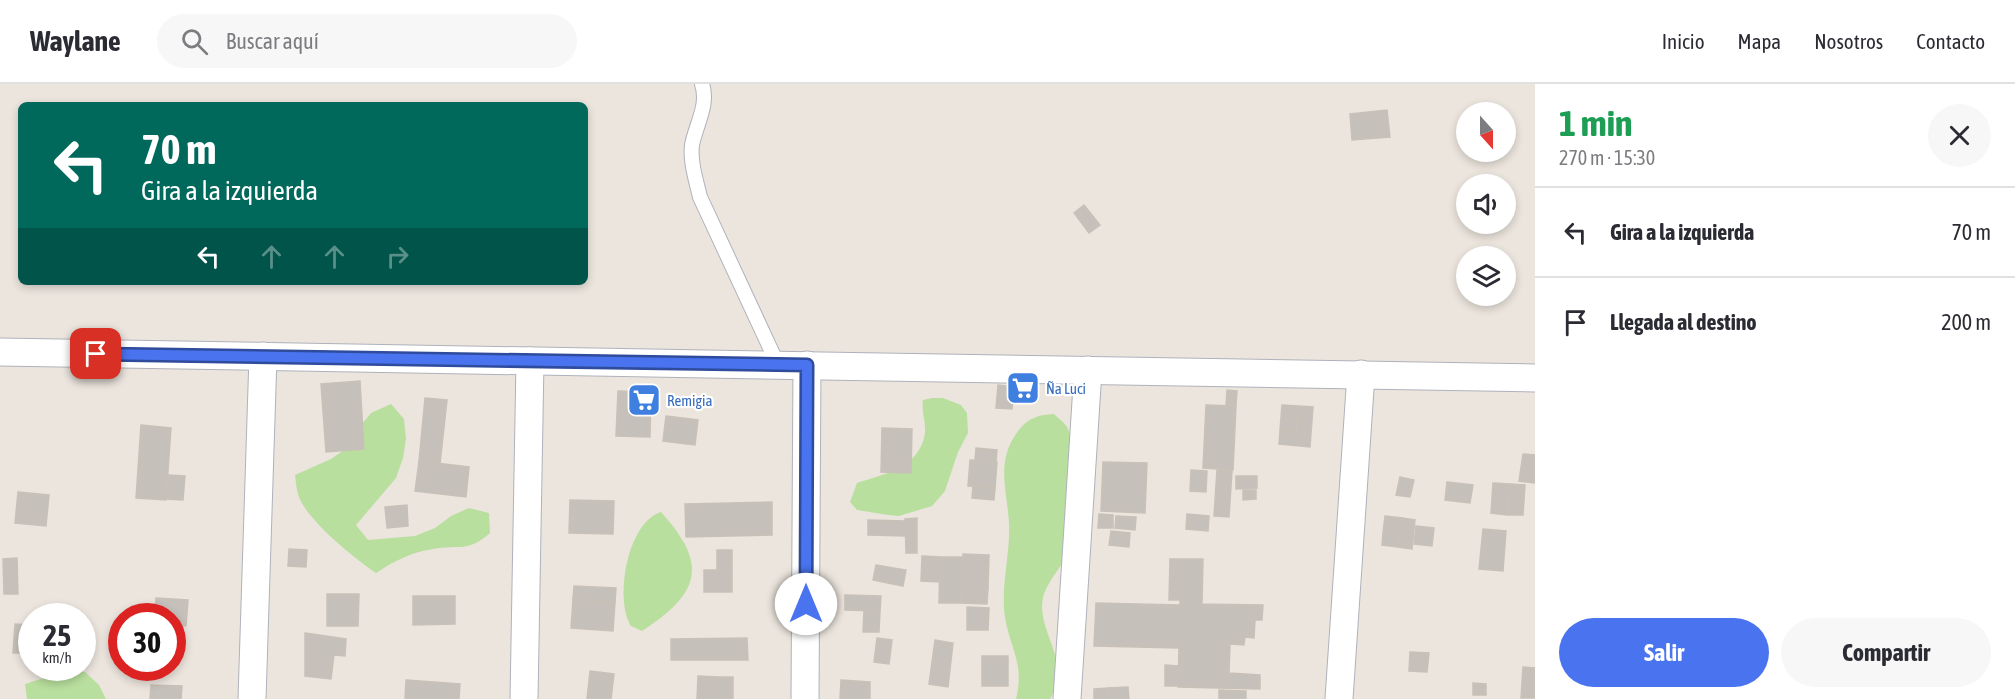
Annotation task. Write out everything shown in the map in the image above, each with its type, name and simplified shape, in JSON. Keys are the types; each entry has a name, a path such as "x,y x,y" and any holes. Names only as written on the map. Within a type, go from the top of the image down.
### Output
{"street":[{"path":"0,352 1535,378"},
{"path":"252,699 263,356"},
{"path":"524,699 530,361"},
{"path":"805,699 807,365"},
{"path":"1067,699 1088,370"},
{"path":"1340,699 1361,374"}],"lane":[{"path":"702,84 704,105 692,146 693,170 700,197 778,365"}],"green space":[{"path":"943,398 961,405 967,413 968,433 958,452 945,491 932,506 899,516 857,510 850,502 857,483 899,468 916,454 922,445 925,433 923,400"},
{"path":"391,404 404,419 406,439 403,458 396,478 356,525 368,540 415,536 435,528 451,516 469,508 489,513 490,533 469,546 425,550 410,555 376,573 344,548 310,514 298,494 295,475 331,459 347,448 357,430 371,413"},
{"path":"1054,414 1066,425 1070,435 1073,484 1070,545 1044,594 1042,607 1058,671 1056,685 1050,699 1016,699 1019,678 1017,660 1004,612 1009,536 1005,459 1009,446 1024,424 1042,415"},
{"path":"661,512 686,548 691,563 691,577 686,591 676,604 642,631 631,626 626,614 624,581 632,546 640,530 649,519"},
{"path":"34,681 95,681 106,699 27,699 25,684"}],"building":[{"path":"1387,110 1390,137 1352,140 1350,114"},
{"path":"1084,205 1100,225 1089,233 1074,213"},
{"path":"360,381 364,449 326,452 321,384"},
{"path":"998,385 1014,387 1012,409 996,408"},
{"path":"1227,390 1237,391 1236,405 1226,405"},
{"path":"618,391 651,392 650,437 616,436"},
{"path":"425,398 447,400 440,464 419,461"},
{"path":"1206,405 1236,406 1233,470 1203,468"},
{"path":"1282,405 1298,406 1296,432 1280,430"},
{"path":"1299,406 1313,407 1310,447 1279,444 1280,431 1297,432"},
{"path":"666,416 698,420 695,445 663,441"},
{"path":"141,425 171,428 166,500 136,498"},
{"path":"882,428 912,429 911,473 881,472"},
{"path":"976,448 997,450 996,462 975,460"},
{"path":"1523,454 1535,455 1535,483 1519,481"},
{"path":"970,460 997,462 995,488 968,486"},
{"path":"419,461 469,467 466,497 415,491"},
{"path":"1103,462 1147,463 1145,513 1101,511"},
{"path":"1191,470 1207,471 1206,492 1190,491"},
{"path":"1217,470 1232,471 1229,517 1214,516"},
{"path":"168,475 185,476 183,500 166,499"},
{"path":"1236,476 1257,476 1257,488 1236,489"},
{"path":"1400,477 1414,480 1410,497 1396,495"},
{"path":"1447,482 1473,485 1470,503 1445,500"},
{"path":"1493,483 1509,484 1507,515 1491,513"},
{"path":"1510,484 1525,485 1523,515 1508,515"},
{"path":"973,486 995,488 994,500 972,498"},
{"path":"1243,490 1256,490 1256,499 1243,500"},
{"path":"18,492 49,495 46,526 15,523"},
{"path":"570,500 614,501 613,534 569,533"},
{"path":"772,502 772,535 686,537 685,504"},
{"path":"407,505 408,526 387,528 385,507"},
{"path":"1099,514 1113,515 1113,528 1098,528"},
{"path":"1187,514 1209,516 1208,531 1186,529"},
{"path":"1116,516 1136,517 1135,530 1115,528"},
{"path":"1385,516 1402,518 1400,535 1383,533"},
{"path":"917,518 917,553 906,553 905,519"},
{"path":"1402,518 1415,520 1412,549 1398,547"},
{"path":"868,520 906,521 905,536 868,535"},
{"path":"1416,526 1434,528 1432,546 1414,544"},
{"path":"1483,529 1506,531 1503,571 1479,569"},
{"path":"1111,531 1130,533 1129,547 1109,545"},
{"path":"1383,533 1399,535 1398,547 1382,545"},
{"path":"289,549 307,550 306,567 288,566"},
{"path":"717,550 732,550 732,570 717,570"},
{"path":"963,554 989,555 988,588 962,588"},
{"path":"922,556 940,557 940,582 921,581"},
{"path":"940,557 963,557 962,603 939,603"},
{"path":"17,558 18,594 4,594 3,559"},
{"path":"1170,559 1203,559 1202,604 1263,605 1262,620 1255,620 1254,638 1245,637 1244,645 1230,644 1229,673 1260,675 1260,689 1178,687 1179,648 1094,646 1096,603 1180,605 1180,600 1169,600"},
{"path":"876,565 906,570 903,586 873,580"},
{"path":"704,570 732,570 732,592 704,592"},
{"path":"574,586 616,588 615,602 573,599"},
{"path":"962,588 988,588 987,604 962,603"},
{"path":"327,594 359,594 358,626 327,626"},
{"path":"845,595 881,596 880,611 845,610"},
{"path":"413,596 455,596 455,624 413,625"},
{"path":"156,598 188,600 186,626 186,603 156,603"},
{"path":"573,599 615,602 613,631 571,628"},
{"path":"967,607 989,608 988,630 967,630"},
{"path":"864,610 880,611 879,632 863,632"},
{"path":"15,624 18,624 18,653 13,653"},
{"path":"305,633 346,639 345,656 334,655 331,679 305,676"},
{"path":"747,638 748,660 671,660 671,639"},
{"path":"877,638 892,640 889,664 874,662"},
{"path":"935,640 953,643 948,687 929,684"},
{"path":"1410,652 1429,653 1427,672 1409,671"},
{"path":"982,656 1008,656 1008,686 982,686"},
{"path":"1165,665 1178,666 1177,686 1165,686"},
{"path":"1523,667 1535,668 1535,698 1521,698"},
{"path":"590,671 614,674 611,699 587,699"},
{"path":"698,676 717,677 717,699 697,699"},
{"path":"717,677 733,677 733,699 717,699"},
{"path":"406,680 460,684 459,699 405,699"},
{"path":"841,680 870,682 870,699 840,699"},
{"path":"1473,683 1486,684 1486,695 1473,695"},
{"path":"151,685 182,686 181,699 150,699"},
{"path":"1128,687 1129,699 1109,699 1108,688"},
{"path":"1108,688 1108,699 1094,699 1094,689"},
{"path":"1219,690 1246,691 1246,699 1219,699"}],"place":[{"name":"Ña Luci","path":"1023,388"},
{"name":"Remigia","path":"644,400"}],"route":[{"path":"96,354 807,365 806,604"}]}
